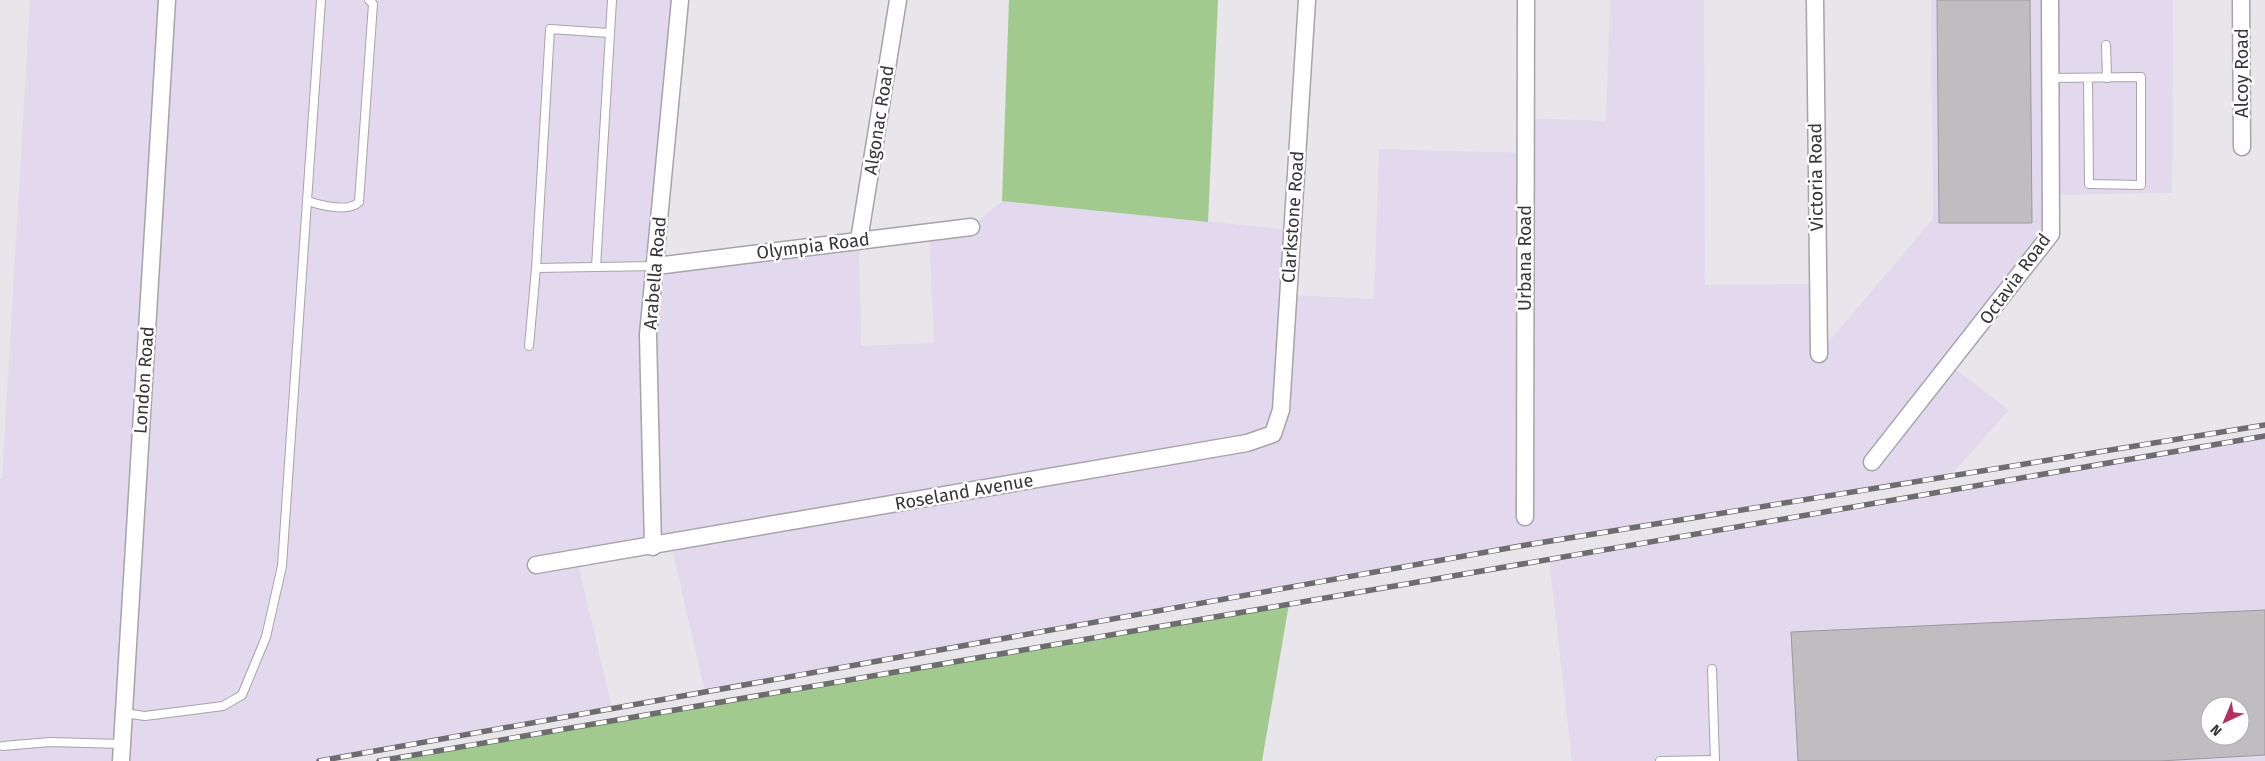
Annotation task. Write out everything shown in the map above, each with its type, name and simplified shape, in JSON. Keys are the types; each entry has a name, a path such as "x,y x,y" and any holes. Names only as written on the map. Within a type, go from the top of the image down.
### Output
{"street":[{"name":"London Road","path":"121,761 167,0"},
{"name":"Arabella Road","path":"653,547 648,335 680,0"},
{"name":"Algonac Road","path":"860,240 898,0"},
{"name":"Clarkstone Road","path":"1273,434 1280,410 1307,0"},
{"name":"Urbana Road","path":"1524,516 1526,0"},
{"name":"Victoria Road","path":"1815,0 1818,354"},
{"name":"Octavia Road","path":"1872,462 2051,234 2050,0"},
{"name":"Alcoy Road","path":"2241,0 2242,147"},
{"name":"Olympia Road","path":"656,266 971,227"},
{"name":"Roseland Avenue","path":"536,565 653,547 1247,443 1273,434"}],"lane":[{"path":"124,713 144,716 223,706 242,695 266,636 282,566 321,0"},
{"path":"307,201 347,208 356,206 359,202 373,4 369,0"},
{"path":"596,267 612,0"},
{"path":"529,346 536,268 550,29 609,33"},
{"path":"2106,45 2106,78"},
{"path":"2050,78 2141,77 2141,185 2090,184 2088,78"},
{"path":"536,268 656,266"},
{"path":"1660,761 1714,761 1712,669"},
{"path":"3,746 50,742 122,744"}],"shaded area":[{"path":"30,0 680,0 656,266 859,240 861,346 934,343 929,232 971,227 1002,201 1292,230 1288,295 1374,299 1379,149 1525,153 1525,118 1606,121 1610,0 1704,0 1705,285 1818,284 1819,353 1933,219 1931,0 2173,0 2172,193 2051,195 2051,234 1950,365 2009,410 1951,475 1526,545 705,692 671,544 577,559 612,708 319,761 0,761 0,479 2,479"},
{"path":"2265,436 2265,761 1572,761 1549,559"}],"green space":[{"path":"1009,0 1218,0 1208,222 1002,201"},
{"path":"1289,604 1262,761 379,761"}],"building":[{"path":"1937,0 2030,0 2032,223 1939,223"},
{"path":"2265,610 2265,755 2160,761 1798,761 1791,632"}],"railway":[{"path":"319,761 1526,545 2265,425"},
{"path":"379,761 2265,436"}]}
